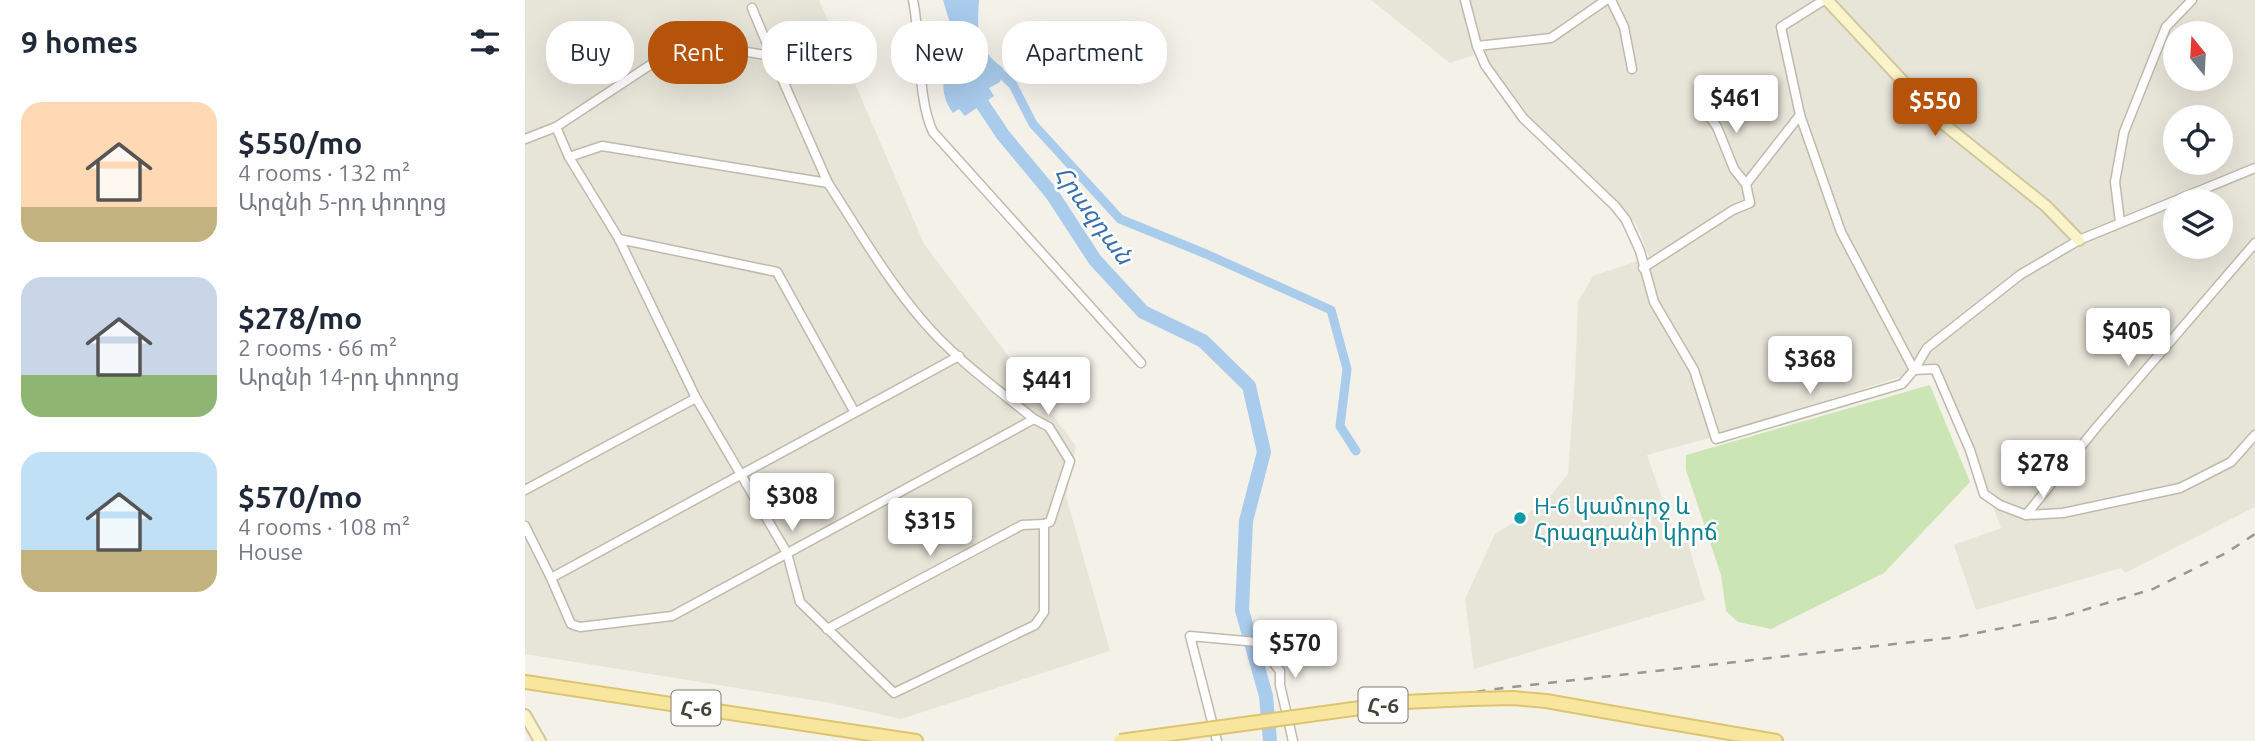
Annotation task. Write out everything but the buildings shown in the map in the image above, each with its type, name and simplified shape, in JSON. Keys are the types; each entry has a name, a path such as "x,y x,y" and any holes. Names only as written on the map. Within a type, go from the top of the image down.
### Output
{"main road":[{"name":"Հ-6","path":"525,682 916,741"},
{"name":"Հ-6","path":"1119,741 1404,702 1513,698 1546,701 1776,741"}],"street":[{"path":"913,0 925,103 933,132 1141,363"},
{"path":"1465,0 1485,65 1523,118 1626,220 1640,251 1654,302 1694,370 1716,439 1902,384 1927,348 2020,275 2079,240 2255,168"},
{"path":"1477,46 1551,38 1606,0"},
{"path":"1611,0 1624,27 1632,69"},
{"path":"1914,370 1841,232 1800,115 1781,27 1826,0 1940,121 2046,206 2079,240"},
{"path":"2120,222 2115,181 2124,132 2167,27 2192,0"},
{"path":"752,8 762,32"},
{"path":"525,139 556,127 685,42 762,54"},
{"path":"784,84 828,183 883,267 922,320 959,356 1034,419 1049,428 1070,461 1050,522 1022,525 827,629"},
{"path":"1643,268 1733,210 1750,203 1746,184 1734,169 1717,127 1702,104"},
{"path":"1746,184 1800,115"},
{"path":"556,127 569,156 619,239 695,398 787,553 800,602 894,693 1035,625 1044,612 1044,524"},
{"path":"569,156 601,146 828,183"},
{"path":"619,239 777,272 854,411"},
{"path":"2026,515 2095,429 2255,243"},
{"path":"551,578 959,356"},
{"path":"1914,370 1935,369 1970,450 1984,494 2000,505 2026,515 2063,513 2180,488 2231,462 2255,435"},
{"path":"525,491 695,398"},
{"path":"525,526 571,624 580,627 672,616 1034,419"},
{"path":"1217,741 1190,636 1257,642 1280,671 1280,685 1293,741"},
{"path":"525,715 540,741"}],"shaded area":[{"path":"525,0 819,0 828,21 762,21 762,84 855,84 924,244 1076,446 1066,496 1110,651 901,719 831,703 525,654"},
{"path":"1371,0 2255,0 2255,507 2125,573 2121,568 1976,610 1954,545 2001,528 1942,372 1909,374 1720,435 1647,455 1678,544 1687,540 1705,600 1474,669 1465,599 1495,534 1545,503 1568,474 1578,302 1593,276 1649,257 1637,225 1526,117 1481,53 1450,63"}],"green space":[{"path":"1930,385 1970,482 1884,573 1771,629 1738,622 1726,611 1721,575 1686,470 1686,455"}],"water":[{"path":"943,0 979,0 978,21 949,20"},
{"path":"988,53 1002,67 1000,82 989,88 994,96 965,116 959,109 953,113 943,84 988,84"}],"waterway":[{"path":"995,68 1013,85 1033,124 1120,219 1331,310 1347,369 1340,426 1356,451"},
{"name":"Հրազդան","path":"971,87 1003,135 1052,194 1095,260 1143,312 1203,341 1249,386 1264,452 1246,521 1242,610 1266,696 1270,741"}],"railway":[{"path":"1120,741 1504,688 1957,637 2064,616 2153,589 2226,553 2255,534"}],"place":[{"name":"H-6 կամուրջ և Հրազդանի կիրճ","path":"1520,518"}]}
